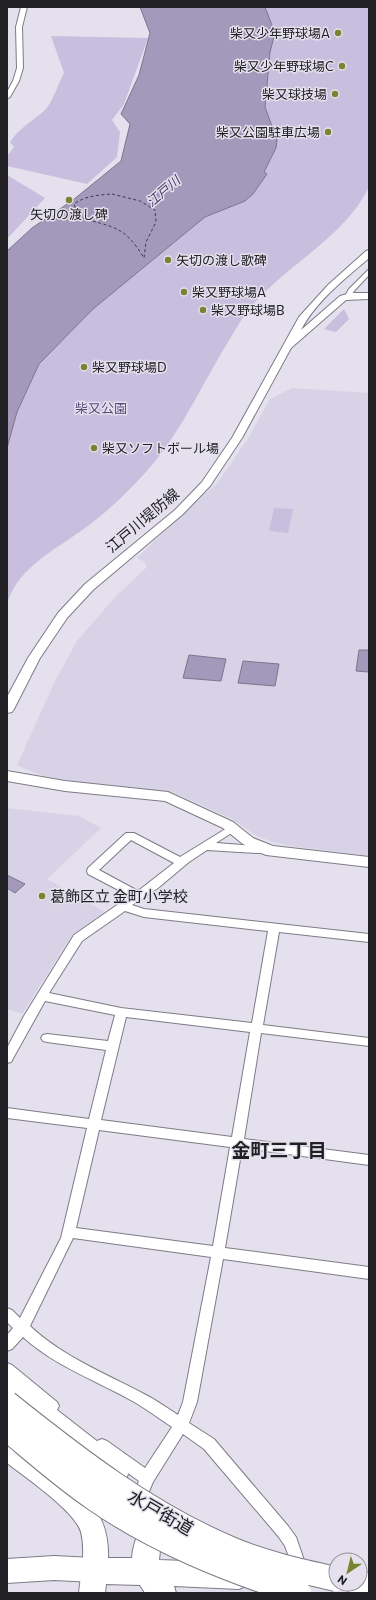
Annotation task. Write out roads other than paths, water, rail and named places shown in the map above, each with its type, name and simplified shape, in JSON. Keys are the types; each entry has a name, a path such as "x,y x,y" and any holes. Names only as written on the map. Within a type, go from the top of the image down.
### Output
{"highway":[{"path":"7,1386 144,1484 168,1507 234,1540 264,1552 298,1563 328,1569"},
{"name":"水戸街道","path":"7,1403 94,1472 173,1521 231,1549 252,1557 287,1568 328,1578"},
{"name":"水戸街道","path":"7,1429 75,1484 134,1522 192,1552 230,1569 299,1593"},
{"path":"7,1448 66,1495 87,1517 93,1528 95,1541 93,1581 146,1572 328,1580"},
{"path":"163,1593 149,1579 146,1572 145,1557 152,1530 168,1507"}],"main road":[{"name":"江戸川堤防線","path":"7,708 34,658 62,616 89,587 174,517 206,484 237,438 297,326 312,306 369,253"},
{"name":"江戸川堤防線","path":"287,347 295,342 326,312 348,296"},
{"path":"348,296 369,296"},
{"path":"7,776 65,786 168,797 232,828 248,841 271,851 369,862"},
{"path":"7,1571 54,1568 93,1581"}],"street":[{"path":"7,97 16,81 20,68 19,27 24,7"},
{"path":"348,296 351,290 369,271"},
{"path":"7,1059 28,1019 63,960 78,938 139,896 181,862 232,828"},
{"path":"139,896 92,871 130,835 181,862"},
{"path":"205,846 271,851"},
{"path":"124,907 144,913 369,938"},
{"path":"7,1369 144,1484 182,1424 190,1402 218,1252 274,927"},
{"path":"42,996 121,1012 369,1042"},
{"path":"7,1345 22,1328 68,1232 121,1012"},
{"path":"47,1038 114,1046"},
{"path":"7,1113 369,1160"},
{"path":"68,1232 369,1273"},
{"path":"7,1314 41,1344 68,1362 141,1399 182,1424 209,1444 283,1531 291,1542 298,1563"}],"water":[{"name":"江戸川","path":"140,7 265,7 275,33 270,52 265,107 277,140 276,148 264,172 267,174 253,194 245,201 205,217 93,309 39,364 17,412 7,448 7,251 32,228 73,200 121,161 130,124 121,114 139,75 150,33"},
{"path":"359,650 369,650 369,672 356,671"},
{"path":"189,655 226,659 221,681 183,678"},
{"path":"243,661 279,664 275,686 238,683"},
{"path":"7,875 25,884 15,893 7,888"}],"place":[{"name":"柴又少年野球場A","path":"338,33"},
{"name":"柴又少年野球場C","path":"342,66"},
{"name":"柴又球技場","path":"335,94"},
{"name":"柴又公園駐車広場","path":"328,132"},
{"name":"矢切の渡し碑","path":"69,200"},
{"name":"矢切の渡し歌碑","path":"168,260"},
{"name":"柴又野球場A","path":"184,292"},
{"name":"柴又野球場B","path":"203,310"},
{"name":"柴又野球場D","path":"84,367"},
{"name":"柴又ソフトボール場","path":"94,448"},
{"name":"葛飾区立 金町小学校","path":"42,896"}],"district":[{"name":"金町三丁目","path":"279,1149"}],"park label":[{"name":"柴又公園","path":"101,408"}]}
